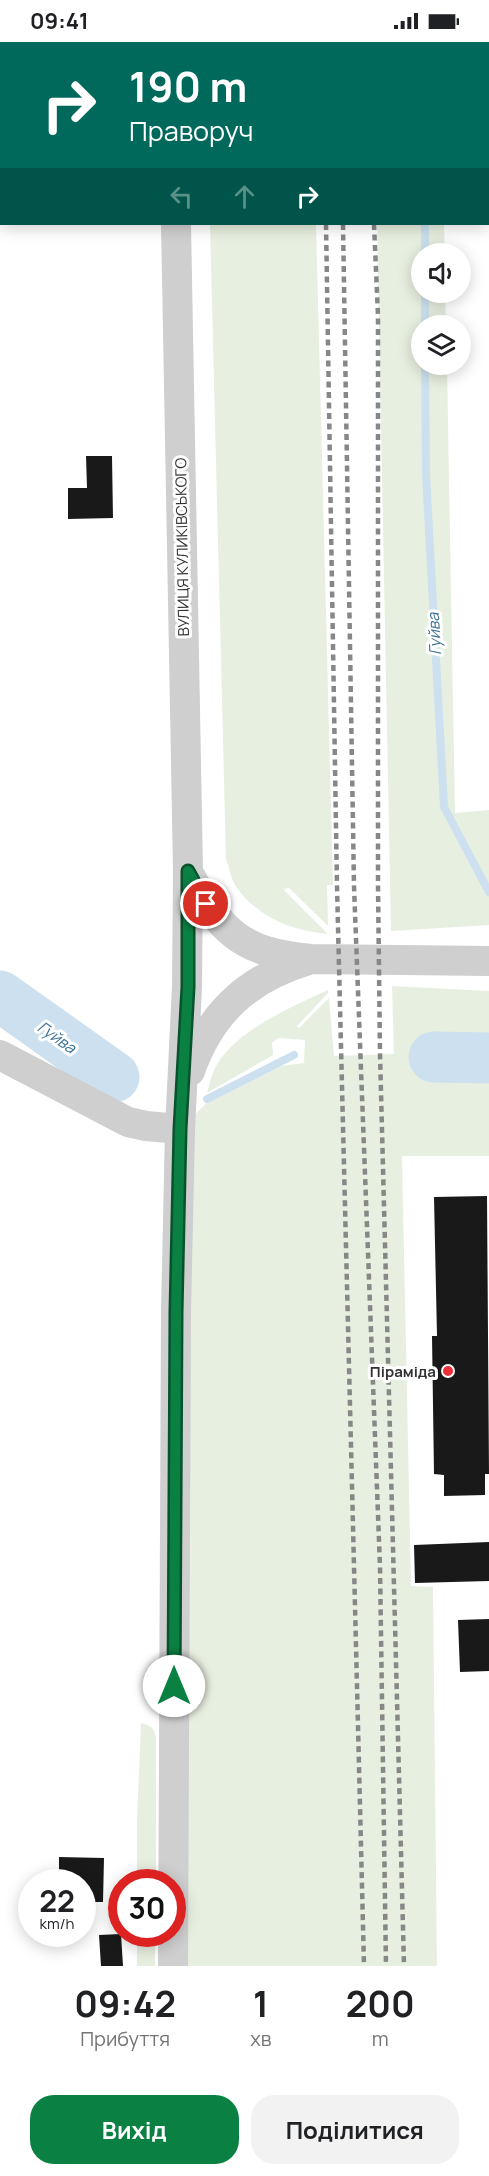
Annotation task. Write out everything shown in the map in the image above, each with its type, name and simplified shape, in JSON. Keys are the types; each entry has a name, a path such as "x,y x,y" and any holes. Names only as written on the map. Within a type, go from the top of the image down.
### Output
{"street":[{"name":"ВУЛИЦЯ КУЛИКІВСЬКОГО","path":"173,1966 176,1312 181,1114 188,987 188,871 176,225"},
{"path":"188,871 217,919 234,934 263,951 282,957 489,961"},
{"path":"0,1055 128,1122 146,1126 181,1114 204,1038 220,1013 257,982 311,959"}],"green space":[{"path":"210,225 316,225 333,885 327,885 328,926 288,887 284,890 328,934 288,926 253,906 235,885 226,859"},
{"path":"377,225 444,225 445,243 411,243 411,303 445,303 446,315 411,315 411,375 447,375 455,813 489,810 489,925 391,931"},
{"path":"392,986 489,991 489,1156 402,1156 411,1586 433,1587 437,1966 174,1966 174,1947 186,1947 186,1869 175,1869 180,1129 207,1103 281,1066 304,1063 305,1040 278,1038 272,1043 273,1055 207,1093 214,1070 223,1056 248,1032 297,1004 328,990 328,993 297,1026 299,1028 329,998 334,1056 394,1054"},
{"path":"141,1723 151,1727 156,1737 156,1869 137,1869"},
{"path":"137,1947 155,1947 155,1966 137,1966"}],"building":[{"path":"86,456 112,456 113,518 68,519 68,488 87,488"},
{"path":"487,1196 489,1474 485,1474 485,1495 444,1496 444,1475 434,1474 432,1336 437,1336 434,1197"},
{"path":"489,1542 489,1581 415,1583 414,1545"},
{"path":"489,1619 489,1671 460,1672 458,1620"},
{"path":"59,1857 104,1858 103,1902 96,1902 96,1869 59,1869"},
{"path":"99,1935 108,1935 108,1947 122,1947 123,1966 101,1966"}],"waterway":[{"name":"Гуйва","path":"425,225 425,243"},
{"name":"Гуйва","path":"425,303 425,315"},
{"name":"Гуйва","path":"425,375 426,475 444,807 489,892"},
{"name":"Гуйва","path":"0,996 114,1077"},
{"path":"207,1099 294,1055"},
{"name":"Гуйва","path":"434,1057 489,1058"}],"railway":[{"path":"326,225 337,886 364,1966"},
{"path":"343,225 354,886 380,1567 386,1966"},
{"path":"374,225 378,316 380,1054 404,1966"}],"place":[{"name":"Піраміда","path":"448,1371"}],"route":[{"path":"174,1686 176,1312 180,1129 188,987 188,871 206,904"}]}
